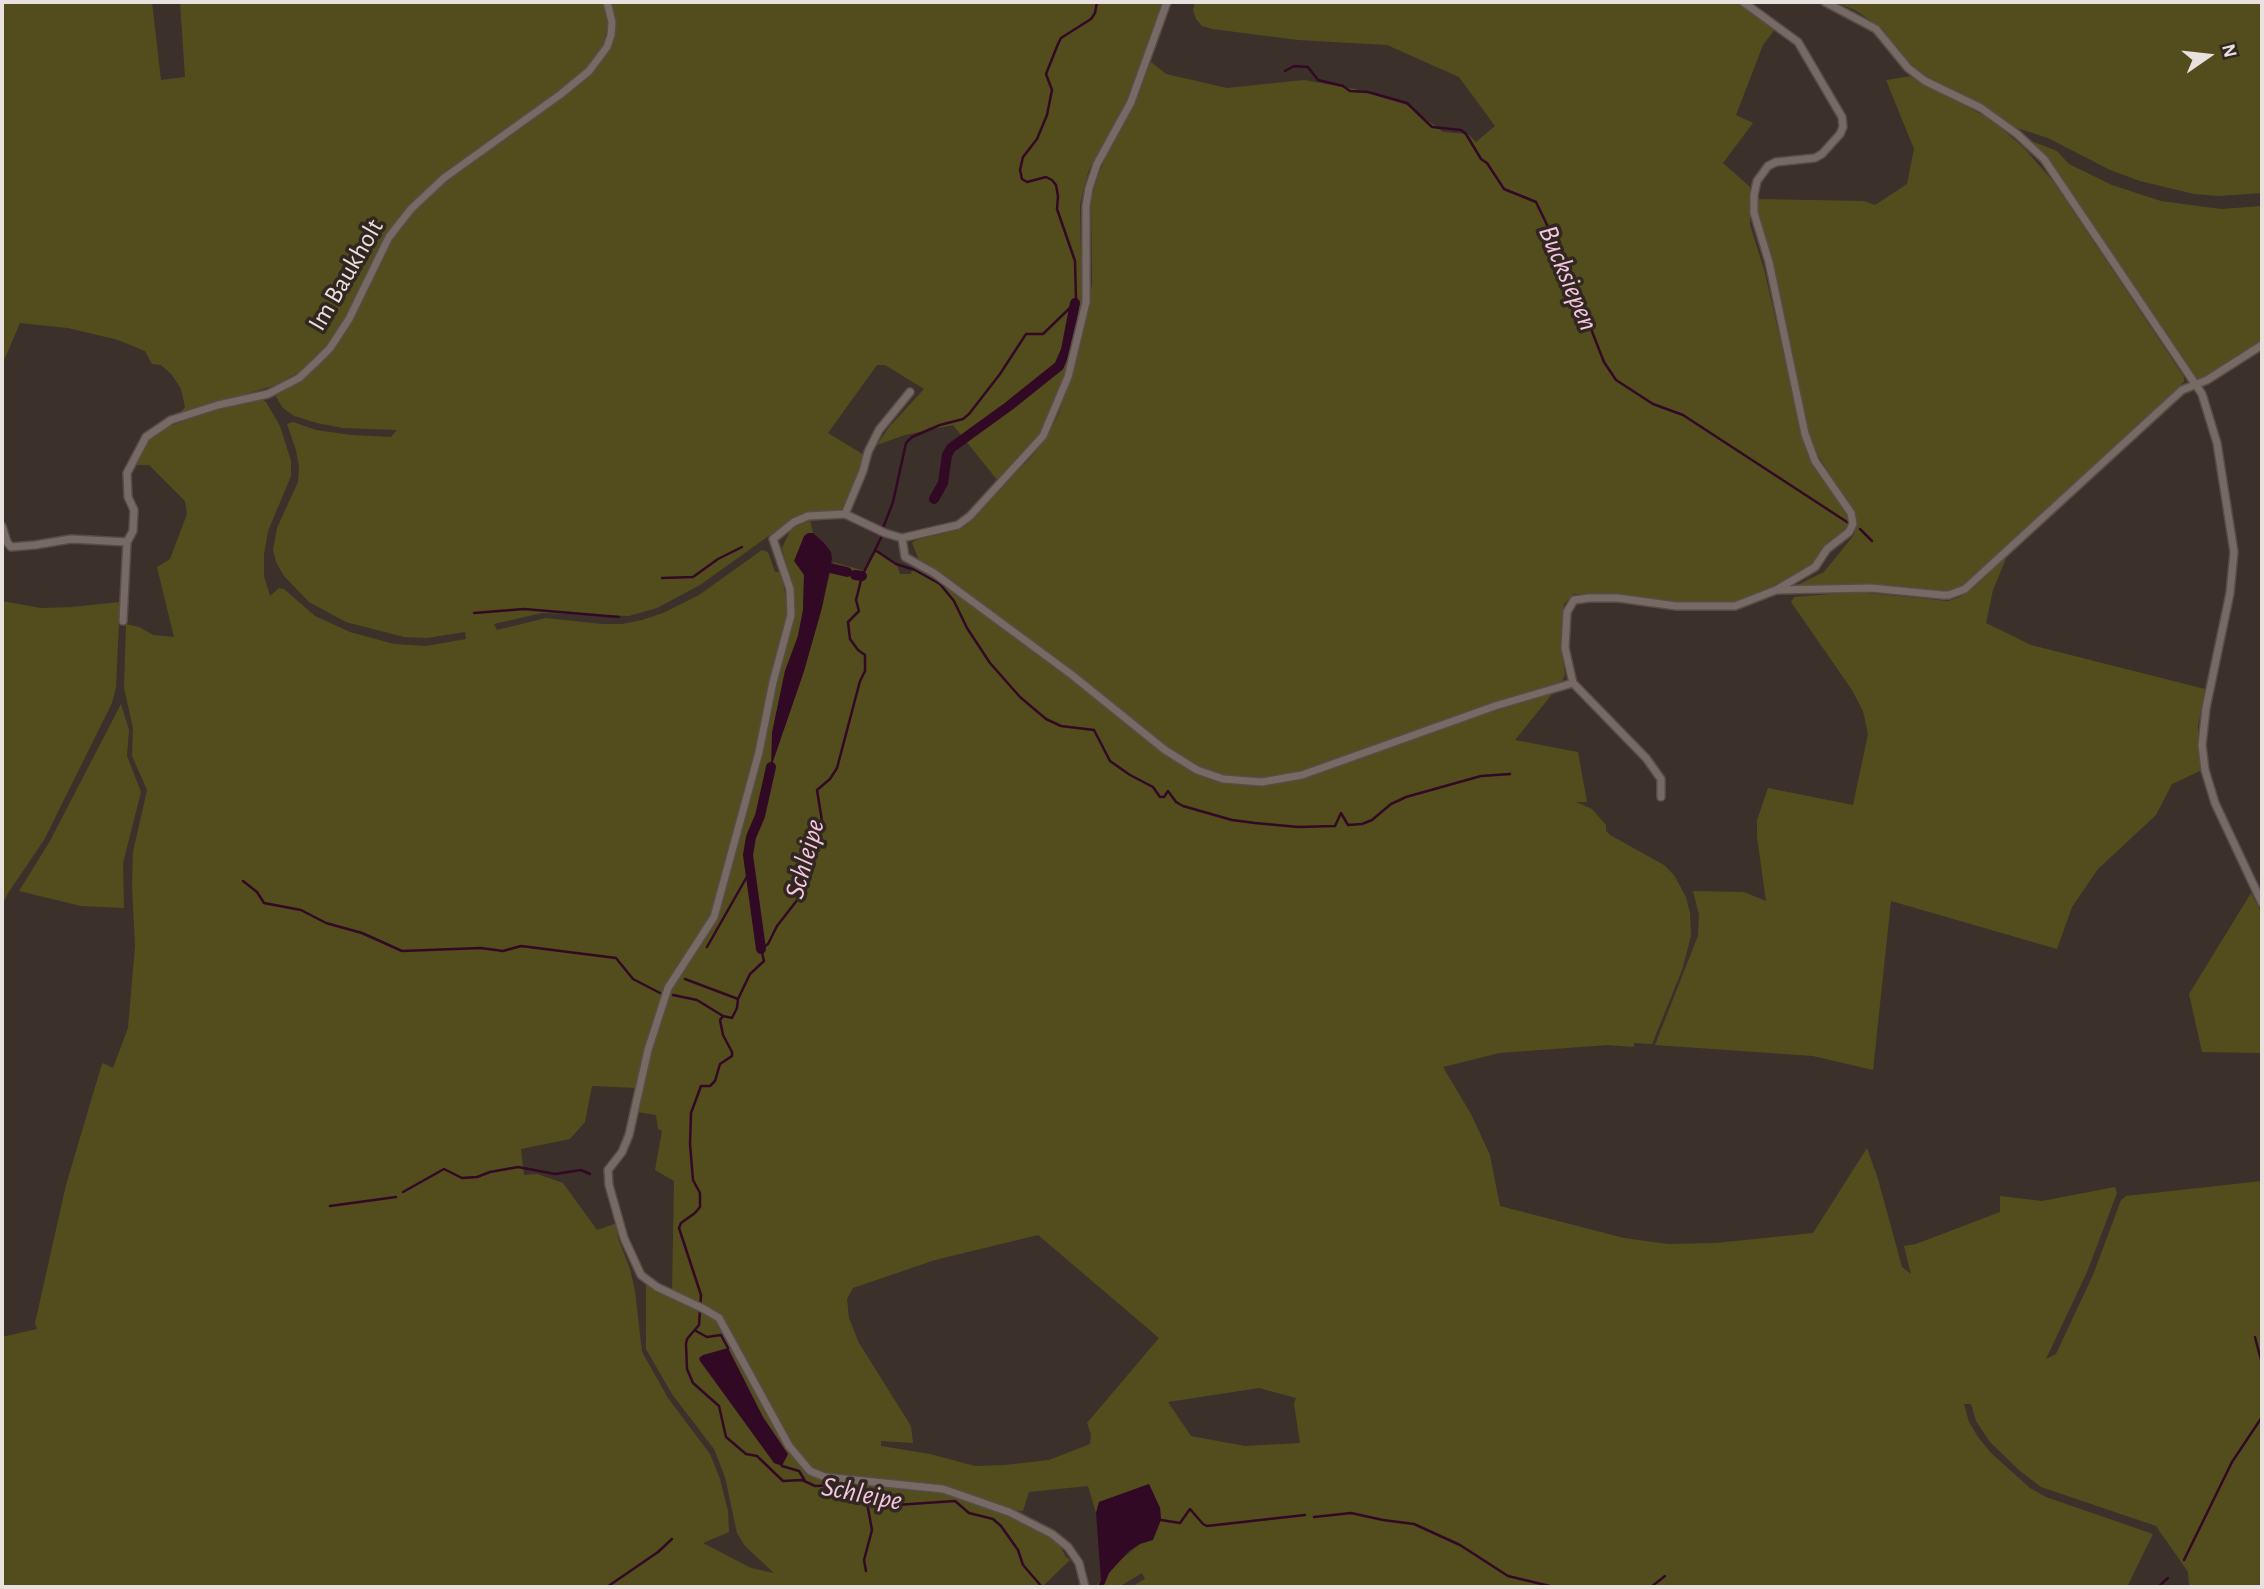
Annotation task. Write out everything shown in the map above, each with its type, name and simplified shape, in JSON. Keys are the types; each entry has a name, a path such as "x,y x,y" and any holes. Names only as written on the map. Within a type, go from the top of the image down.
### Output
{"street":[{"name":"Im Baukholt","path":"124,621 127,542 133,531 134,510 128,496 127,473 146,437 171,420 218,405 268,394 299,378 316,362 330,348 349,319 389,237 411,209 444,178 589,71 607,47 611,35 612,22 607,2"},
{"path":"1085,1587 1079,1563 1068,1547 1052,1534 1009,1512 943,1489 825,1477 810,1471 789,1446 719,1318 657,1287 641,1275 624,1238 609,1185 608,1170 622,1152 629,1135 648,1050 668,988 714,916 760,752 773,682 791,615 790,589 774,539 794,522 808,516 845,514 902,538 958,525 970,516 1031,452 1049,424 1068,377 1086,302 1088,188 1097,164 1131,102 1167,2"},
{"path":"1661,797 1661,779 1646,758 1617,725 1573,683 1565,648 1567,612 1574,600 1609,598 1676,606 1735,606 1776,590 1815,567 1832,544 1849,532 1853,520 1815,461 1805,434 1769,262 1754,213 1757,181 1768,166 1776,162 1822,155 1840,134 1843,127 1842,117 1798,42 1743,2"},
{"path":"1825,2 1876,29 1908,68 1925,81 1981,108 2017,134 2044,159 2193,385 2202,394 2217,443 2234,552 2230,593 2206,708 2202,745 2205,770 2215,803 2262,903"},
{"path":"1776,590 1871,587 1949,595 1965,589 2182,390 2207,380 2262,345"},
{"path":"845,514 879,430 910,392"},
{"path":"2,526 6,542 11,547 71,539 127,542"},
{"path":"902,538 905,557 934,573 1072,675 1165,750 1197,770 1223,779 1262,782 1302,775 1495,706 1573,683"}],"shaded area":[{"path":"2,2 152,2 161,80 185,77 180,2 604,2 608,24 603,45 587,68 559,91 440,175 403,213 387,234 351,309 332,339 300,371 276,385 179,414 185,407 181,389 172,375 161,365 152,364 145,351 118,340 68,328 20,323 5,358 2,359"},
{"path":"611,2 1167,2 1128,101 1089,170 1084,187 1080,205 1082,315 1065,379 1040,436 998,481 953,425 905,435 877,445 889,427 924,389 885,365 877,365 828,433 864,455 860,472 841,510 811,512 791,520 700,585 657,608 629,616 542,613 494,624 497,630 546,618 602,624 642,620 699,595 762,550 768,552 775,572 781,572 789,615 769,682 756,752 712,916 665,987 637,1088 592,1086 585,1122 570,1139 521,1149 524,1175 537,1174 563,1183 597,1230 617,1223 618,1238 635,1291 642,1352 668,1398 710,1454 720,1479 728,1511 729,1532 703,1543 751,1568 774,1573 745,1546 737,1533 725,1477 714,1449 672,1394 646,1349 646,1282 717,1320 741,1363 810,1473 816,1478 942,1490 1009,1515 1055,1537 1070,1560 1042,1587 2,1587 2,1337 37,1329 35,1323 66,1185 101,1067 103,1063 113,1068 128,1028 135,946 133,852 147,790 132,756 133,728 124,688 126,624 139,627 153,635 174,637 157,567 170,559 187,514 185,501 149,465 136,465 152,437 165,428 218,408 261,398 280,426 291,461 291,476 268,531 264,554 264,576 270,596 279,588 284,589 315,616 350,632 394,644 426,646 466,639 465,632 427,638 404,637 346,622 309,602 284,576 273,550 277,528 298,482 299,467 287,424 293,422 316,430 351,435 391,437 397,430 343,428 317,423 294,416 283,408 276,397 320,364 338,344 360,307 391,241 416,209 445,182 594,72 611,48 616,35"},
{"path":"1195,2 1738,2 1775,29 1763,45 1736,115 1753,123 1723,163 1750,187 1750,225 1764,269 1804,443 1847,515 1847,530 1829,541 1810,568 1735,604 1677,603 1574,594 1564,604 1561,647 1565,675 1562,681 1296,775 1263,782 1222,778 1196,771 1221,782 1262,786 1301,778 1444,727 1553,693 1515,740 1578,752 1587,802 1576,802 1592,809 1606,825 1606,831 1610,835 1664,865 1674,875 1686,897 1691,936 1682,970 1652,1044 1499,1053 1443,1067 1471,1114 1490,1155 1500,1206 1624,1238 1668,1244 1716,1243 1813,1233 1867,1148 1902,1267 1911,1274 1904,1246 1916,1244 2000,1212 2000,1196 2042,1201 2115,1187 2117,1193 2087,1272 2046,1359 2056,1354 2093,1275 2121,1200 2126,1196 2262,1181 2262,1587 2189,1587 2188,1572 2156,1526 2041,1487 1990,1442 1976,1421 1971,1404 1964,1404 1969,1422 1978,1437 1991,1453 2030,1488 2046,1497 2153,1534 2127,1587 1131,1587 1145,1579 1142,1573 1119,1587 1095,1587 1101,1580 1104,1585 1118,1562 1140,1544 1161,1520 1160,1508 1149,1484 1099,1502 1096,1513 1088,1486 1029,1492 1023,1511 1009,1510 942,1487 826,1476 812,1470 790,1443 721,1315 672,1293 674,1181 655,1170 662,1131 658,1129 656,1115 638,1112 649,1051 670,988 717,916 793,616 794,592 782,548 791,529 810,520 813,533 808,533 800,567 804,575 803,610 798,636 785,671 772,733 772,764 804,671 833,562 865,571 876,552 897,565 900,574 911,574 912,569 917,567 995,615 919,560 912,543 967,525 1032,456 1046,438 1059,413 1088,312 1092,283 1091,198 1099,173 1151,62 1166,74 1227,88 1304,80 1355,89 1407,105 1443,132 1468,134 1476,142 1495,126 1459,77 1387,45 1298,40 1212,29 1202,26 1193,10","holes":["1038,1235 1159,1338 1087,1423 1091,1434 1090,1444 1049,1460 975,1466 930,1454 881,1446 881,1441 913,1443 911,1426 859,1343 849,1318 847,1299 853,1288 935,1260","1259,1388 1296,1398 1294,1404 1300,1443 1245,1446 1191,1436 1168,1402"]},
{"path":"1835,2 2262,2 2262,193 2219,196 2194,194 2140,181 2110,170 2048,138 2017,128 1960,93 1936,83 1905,60 1882,28 1855,10"},
{"path":"1912,76 1993,121 2024,148 2053,181 2184,377 2184,382 1968,584 1952,592 1791,588 1824,572 1854,535 1857,518 1819,457 1808,431 1758,224 1756,199 1864,201 1875,205 1907,184 1914,149 1886,80"},
{"path":"2026,139 2057,151 2069,164 2112,185 2161,201 2221,209 2262,206 2262,341 2197,381 2074,196"},
{"path":"813,533 824,543 831,552 832,559 822,608 804,671 771,767 772,733 785,671 798,636 803,610 804,575 794,561 804,536"},
{"path":"2007,556 1993,590 1986,623 2031,645 2205,689 2198,727 2200,771 2172,784 2156,815 2098,869 2072,907 2057,949 1891,901 1873,1070 1813,1056 1655,1045 1698,936 1699,915 1693,891 1744,892 1766,901 1757,820 1768,788 1853,805 1868,734 1863,711 1852,690 1791,602 1794,597 1857,592 1948,601 1975,587"},
{"path":"2,601 41,608 120,602 116,687 112,703 44,840 2,906"},
{"path":"121,704 129,730 127,756 141,792 123,863 124,908 81,906 19,891 50,841"},
{"path":"2251,893 2262,914 2262,1053 2202,1052 2189,994"},
{"path":"728,1348 763,1417 788,1454 782,1466 774,1463 700,1361 699,1358 703,1355"},
{"path":"1149,1484 1160,1508 1161,1520 1153,1540 1129,1551 1109,1573 1104,1585 1098,1586 1101,1580 1096,1513 1099,1502"}],"waterway":[{"name":"Schleipe","path":"1042,1587 1023,1565 1018,1550 993,1519 969,1513 955,1501 896,1505 885,1496 860,1489 840,1485 815,1486 802,1480 783,1481 757,1456 746,1454 726,1437 719,1406 693,1383 687,1369 686,1344 699,1325 701,1295 679,1228 681,1223 700,1207 700,1193 693,1180 691,1113 701,1086 710,1086 715,1081 720,1064 732,1056 720,1020 723,1016 732,1018 750,974 764,961 761,949 768,944 777,926 798,899 808,856 822,821 817,790 830,779 837,768 865,671 865,655 850,639 848,622 859,611 856,600 862,576 882,536 893,502 906,443 912,437 940,425 963,419 1000,374 1026,334 1043,334 1075,303 1075,261 1057,209 1056,185 1046,177 1027,182 1022,179 1020,170 1023,157 1037,139 1047,115 1052,90 1046,74 1058,44 1061,38 1091,19 1097,2"},
{"name":"Bucksiepen","path":"1285,71 1294,66 1308,67 1318,80 1343,86 1350,91 1368,92 1407,103 1432,127 1461,130 1466,134 1504,189 1536,202 1564,260 1604,362 1616,380 1653,404 1683,415 1847,522"},
{"path":"934,499 943,483 947,455 951,448 1059,366 1066,350 1075,303"},
{"name":"Bucksiepen","path":"1860,529 1872,541"},
{"path":"662,578 693,577 718,559 742,547"},
{"path":"875,550 896,564 915,570 940,584 954,601 967,628 990,663 1020,697 1046,719 1061,726 1094,730 1110,761 1153,787 1160,797 1164,797 1168,791 1176,802 1183,806 1232,820 1255,823 1298,827 1335,826 1341,813 1348,825 1362,824 1406,797 1481,776 1510,774"},
{"path":"830,568 847,572"},
{"name":"Schleipe","path":"855,575 862,576"},
{"path":"474,613 524,609 619,617"},
{"path":"761,949 748,855 771,767"},
{"path":"707,947 749,873"},
{"path":"243,881 257,892 264,903 301,910 326,923 362,933 402,951 481,948 503,951 521,946 616,958 633,979 660,993"},
{"path":"685,979 738,999"},
{"path":"673,995 697,1000 723,1016"},
{"path":"403,1192 444,1169 462,1178 518,1167 555,1174 581,1170 590,1174"},
{"path":"330,1206 396,1197"},
{"path":"696,1331 707,1337 721,1335 728,1348"},
{"path":"2255,1337 2262,1364"},
{"path":"2184,1560 2232,1462 2262,1417"},
{"path":"782,1466 799,1471 805,1481"},
{"path":"865,1492 872,1530 864,1560 866,1571"},
{"path":"1161,1520 1180,1523 1190,1509 1207,1526 1305,1515"},
{"path":"1314,1517 1351,1513 1414,1524 1460,1545 1508,1576 1554,1587"},
{"path":"607,1587 658,1552 672,1539"},
{"path":"1651,1587 1665,1576"},
{"path":"2158,1587 2168,1578"}]}
